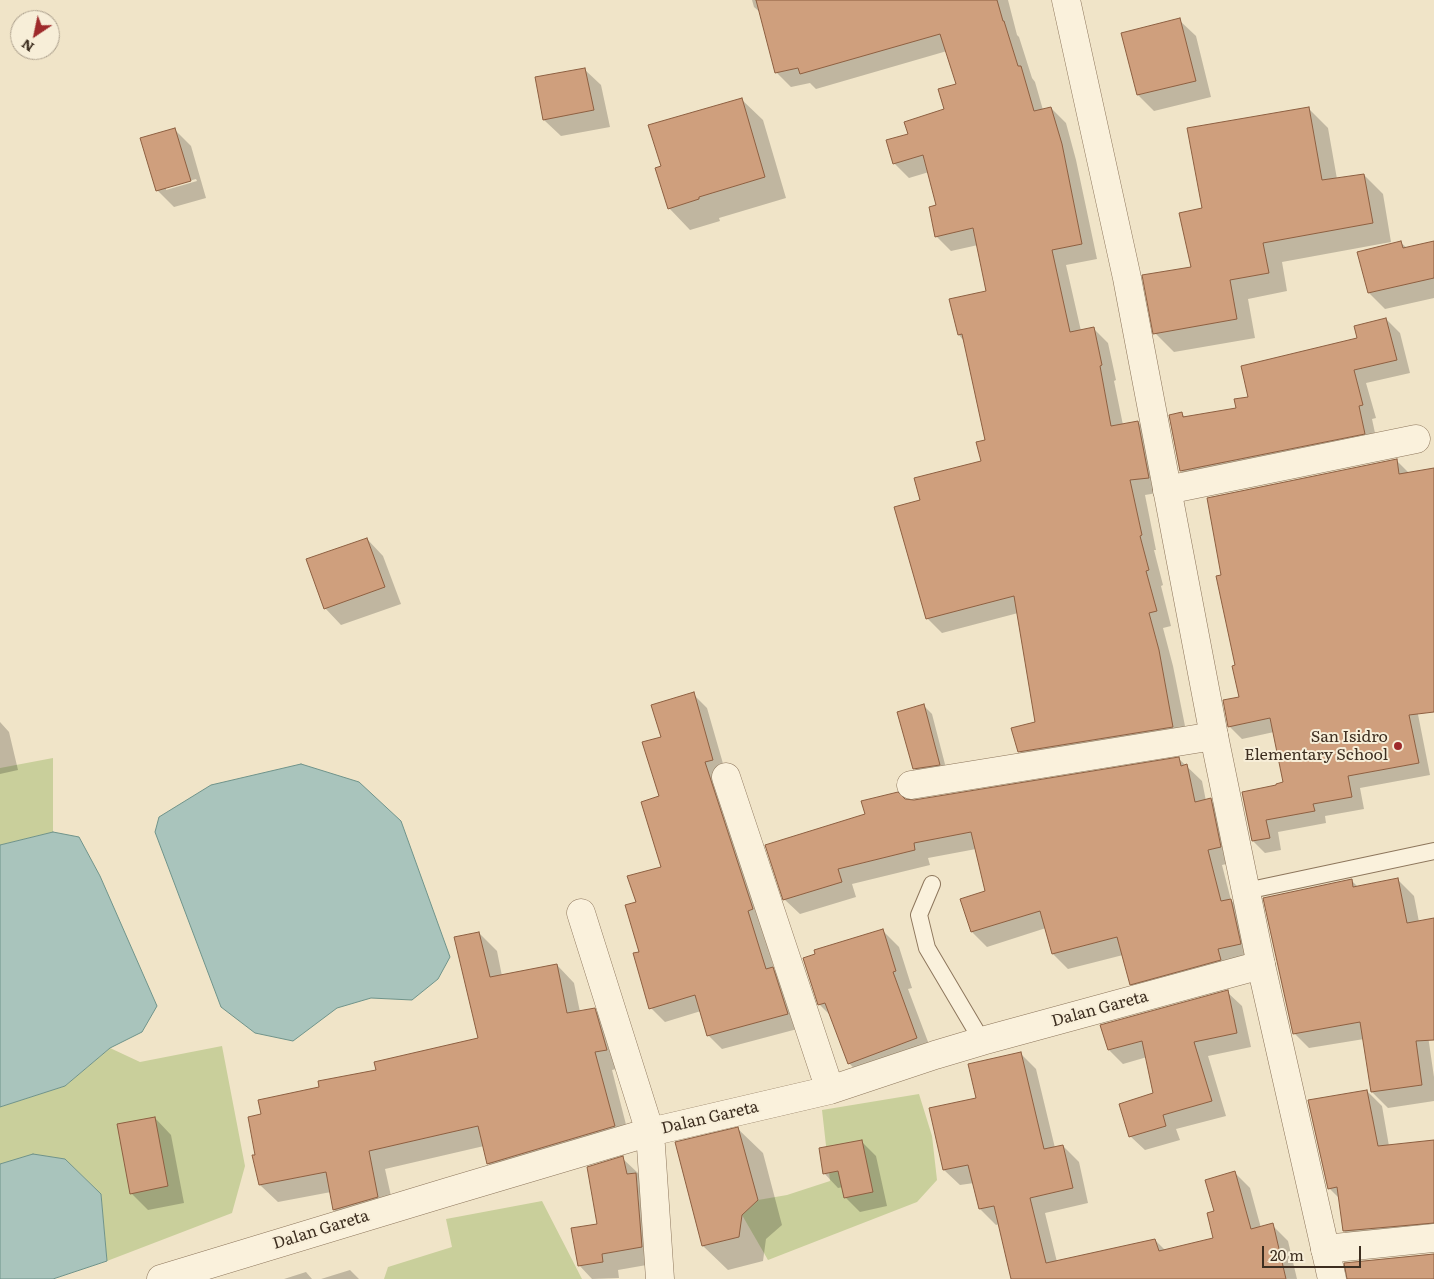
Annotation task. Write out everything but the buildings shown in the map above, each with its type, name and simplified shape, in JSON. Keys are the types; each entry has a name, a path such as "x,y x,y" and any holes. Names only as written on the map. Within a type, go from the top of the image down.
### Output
{"street":[{"path":"1066,0 1127,278 1214,736 1261,965 1332,1279"},
{"path":"1167,490 1416,439"},
{"path":"911,785 1214,736"},
{"path":"726,777 830,1090"},
{"path":"581,913 650,1132 660,1279"},
{"name":"Dalan Gareta","path":"161,1279 650,1132 830,1090 982,1041 1261,965"},
{"path":"1325,1248 1434,1238"}],"lane":[{"path":"1246,891 1434,851"},
{"path":"932,884 919,915 927,948 982,1041"}],"green space":[{"path":"53,758 53,832 0,845 0,768"},
{"path":"222,1046 245,1166 232,1213 107,1261 101,1194 65,1159 33,1155 0,1164 0,1107 65,1086 110,1048 140,1062"},
{"path":"919,1094 932,1136 937,1180 917,1202 768,1260 742,1215 758,1200 787,1195 830,1181 822,1110"},
{"path":"542,1201 582,1279 384,1279 388,1267 452,1247 446,1219"}],"water":[{"path":"301,764 359,782 401,821 450,957 438,979 412,1000 371,998 337,1008 293,1041 255,1033 221,1007 155,832 159,817 211,785"},
{"path":"53,832 79,837 100,876 157,1006 142,1032 110,1048 65,1086 0,1107 0,845"},
{"path":"33,1154 65,1159 101,1194 107,1261 53,1279 0,1279 0,1164"}],"place":[{"name":"San Isidro Elementary School","path":"1398,746"}]}
